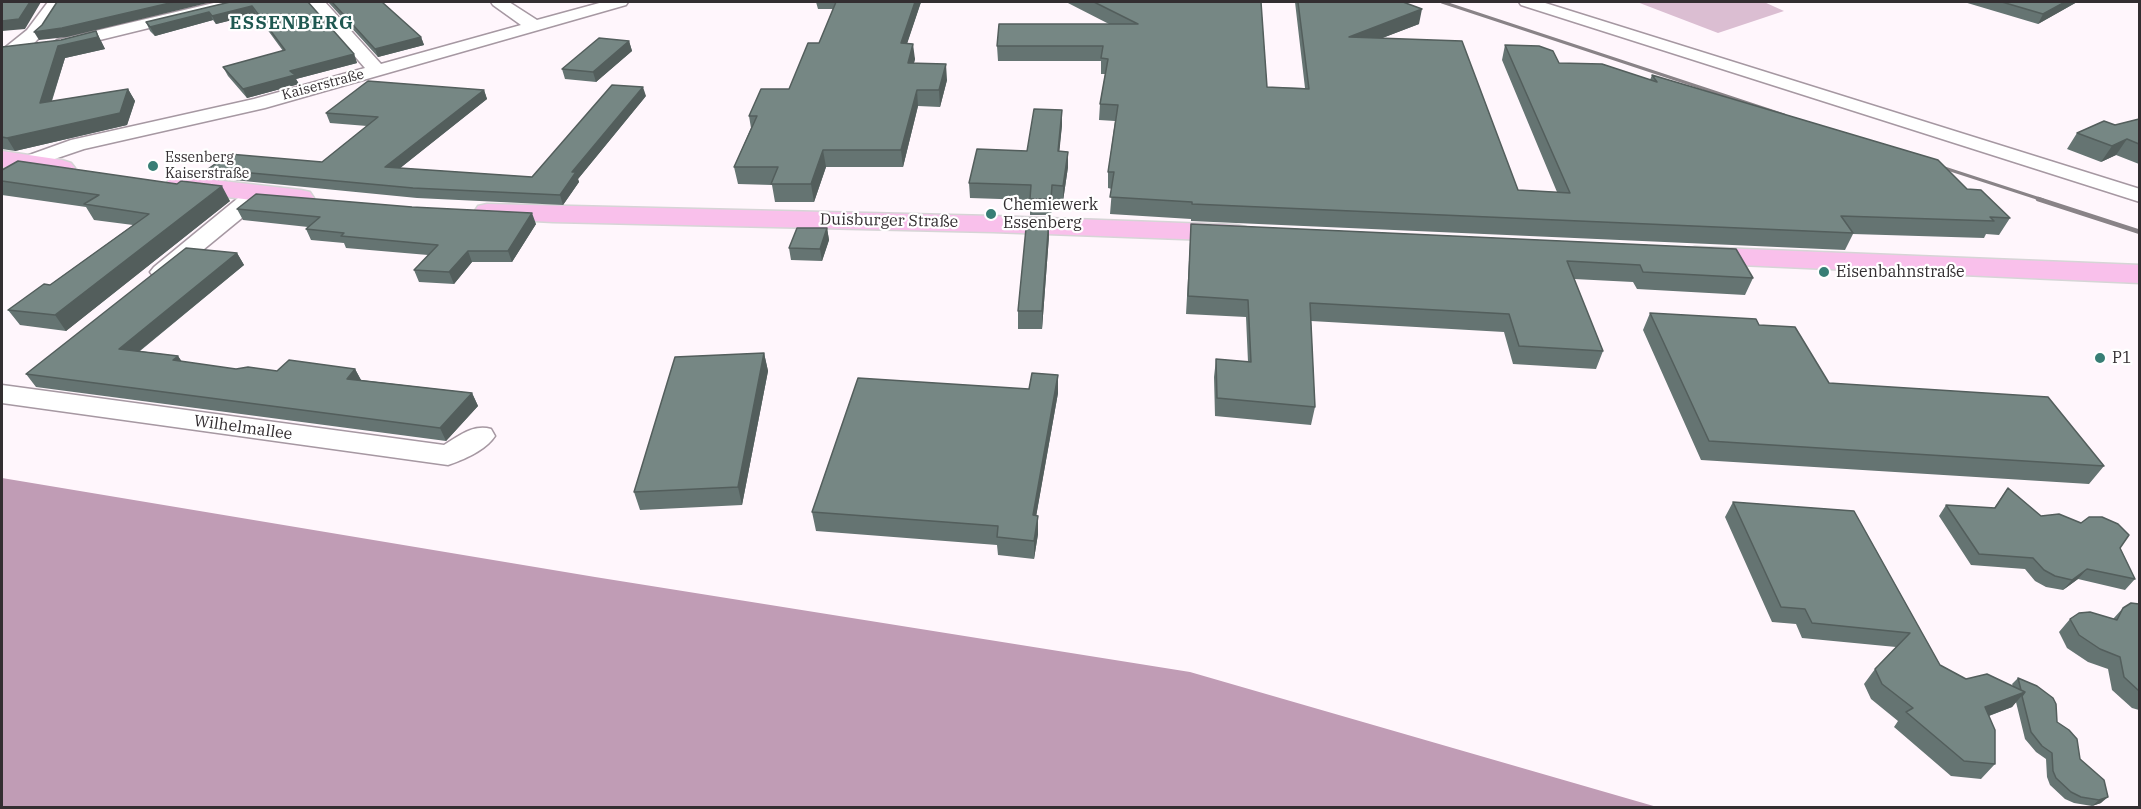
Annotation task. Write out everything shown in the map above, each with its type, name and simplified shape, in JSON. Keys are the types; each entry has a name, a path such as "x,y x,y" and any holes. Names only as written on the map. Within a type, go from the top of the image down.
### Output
{"main road":[{"path":"13,161 90,172"},
{"path":"156,182 326,200"},
{"name":"Duisburger Straße","path":"464,211 594,217 1081,226 1267,235"},
{"path":"1663,254 2139,274"}],"street":[{"path":"7,54 39,28 56,2"},
{"path":"7,54 67,44 237,2"},
{"path":"316,2 377,70"},
{"path":"499,2 533,25"},
{"name":"Kaiserstraße","path":"13,161 78,144 258,104 620,2"},
{"path":"1527,2 2139,196"},
{"path":"149,282 257,194"},
{"path":"3,394 32,374"},
{"name":"Wilhelmallee","path":"3,394 14,398 448,454 481,436"}],"shaded area":[{"path":"1637,2 1764,2 1784,11 1718,33"},
{"path":"2,478 595,577 1190,672 1657,807 2,807"}],"building":[{"path":"2,2 30,2 19,19 2,21"},
{"path":"57,2 174,2 62,28 34,32 42,25"},
{"path":"230,2 308,2 354,54 290,71 295,75 243,89 223,67 285,50 252,6 212,16 209,12 150,27 146,22"},
{"path":"332,2 382,2 421,37 375,49"},
{"path":"836,2 915,2 901,43 913,44 908,63 946,64 939,90 917,90 901,150 823,150 811,184 771,184 778,167 734,167 757,116 749,116 761,89 789,89 808,43 819,43"},
{"path":"1094,2 1261,2 1267,87 1309,89 1298,2 1403,2 1422,9 1349,37 1462,41 1518,190 1570,193 1505,45 1539,46 1553,51 1559,63 1602,64 1657,82 1652,75 1938,160 1967,189 1981,190 2010,218 1990,217 1994,221 1841,216 1853,233 1192,204 1192,202 1110,197 1114,172 1108,172 1118,105 1100,104 1108,59 1101,58 1103,46 997,46 999,24 1138,24"},
{"path":"2002,2 2065,2 2043,14"},
{"path":"96,31 98,37 58,46 40,103 128,89 120,113 7,138 2,137 2,47 61,40"},
{"path":"599,38 629,41 593,72 562,69"},
{"path":"368,81 484,90 385,167 532,177 612,85 643,87 572,172 576,172 560,195 413,188 208,169 229,154 322,162 378,117 326,113"},
{"path":"1034,109 1062,110 1058,151 1068,152 1063,186 1052,185 1051,199 1030,199 1031,185 969,183 977,149 1027,151"},
{"path":"2139,119 2139,144 2127,139 2112,146 2077,133 2104,121 2115,125"},
{"path":"18,161 177,184 181,181 222,186 55,315 8,310 44,284 50,285 149,214 84,204 99,195 2,181 2,170"},
{"path":"256,194 412,207 532,213 508,251 468,251 449,272 414,270 438,245 341,236 344,233 306,229 320,217 237,209"},
{"path":"1027,218 1049,219 1042,311 1018,311"},
{"path":"1191,224 1736,249 1753,278 1643,272 1640,265 1567,261 1603,351 1519,346 1509,314 1310,303 1315,407 1217,398 1216,359 1251,362 1248,300 1188,296"},
{"path":"797,228 827,228 820,249 789,248"},
{"path":"186,248 237,253 119,349 178,356 173,360 236,369 248,367 277,371 289,360 355,369 347,379 472,393 440,428 26,374"},
{"path":"1650,313 1756,319 1759,325 1795,327 1829,383 2048,397 2104,466 1709,441"},
{"path":"764,353 738,487 634,492 675,357"},
{"path":"1032,373 1058,375 1033,515 1038,516 1034,541 997,537 998,526 812,512 858,378 1029,389"},
{"path":"2008,488 2041,516 2059,514 2081,523 2089,517 2102,517 2118,524 2129,535 2120,548 2135,579 2087,569 2072,580 2055,576 2044,570 2033,558 1979,554 1946,505 1995,508"},
{"path":"1733,502 1854,511 1940,665 1966,679 1987,674 2025,692 1985,707 1995,730 1995,764 1964,761 1906,712 1913,708 1882,684 1875,669 1910,633 1812,623 1805,609 1781,607"},
{"path":"2131,603 2139,604 2139,691 2124,677 2120,657 2100,649 2079,635 2070,619 2079,613 2090,612 2117,620 2123,608"},
{"path":"2018,678 2037,686 2053,698 2056,704 2057,722 2077,739 2080,759 2104,780 2108,797 2099,800 2081,797 2071,792 2056,778 2053,771 2052,753 2042,746 2031,732 2022,696 2025,692 2021,690"}],"railway":[{"path":"1442,2 1784,115"},
{"path":"1929,163 2043,200"},
{"path":"2038,199 2140,232"}],"place":[{"name":"Essenberg Kaiserstraße","path":"153,166"},
{"name":"Chemiewerk Essenberg","path":"991,214"},
{"name":"Eisenbahnstraße","path":"1824,272"},
{"name":"P1","path":"2100,358"}],"district":[{"name":"ESSENBERG","path":"292,24"}]}
